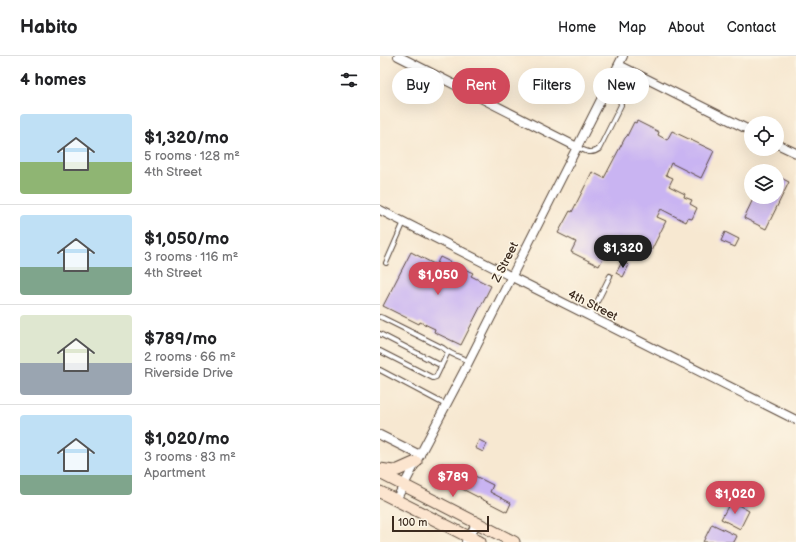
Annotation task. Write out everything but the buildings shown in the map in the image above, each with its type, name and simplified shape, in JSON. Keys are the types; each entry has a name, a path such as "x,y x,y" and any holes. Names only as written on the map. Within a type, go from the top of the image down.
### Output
{"street":[{"path":"398,56 578,147"},
{"name":"Z Street","path":"618,68 623,56"},
{"path":"619,65 744,128"},
{"name":"Z Street","path":"396,500 469,361 600,104"},
{"path":"784,147 796,153"},
{"name":"4th Street","path":"380,210 796,420"},
{"path":"380,434 418,458 398,470 393,471 380,469"},
{"path":"380,474 514,542"},
{"path":"380,492 468,540 480,542"},
{"path":"468,540 476,522"}],"lane":[{"path":"578,147 588,153 595,152 599,149 621,104"},
{"path":"386,263 404,222"},
{"path":"589,316 610,276"},
{"path":"380,318 383,318 443,348 448,352 469,361"},
{"path":"380,334 440,365 441,367"},
{"path":"380,351 433,378 436,377 448,352"},
{"path":"380,370 446,405"}]}
